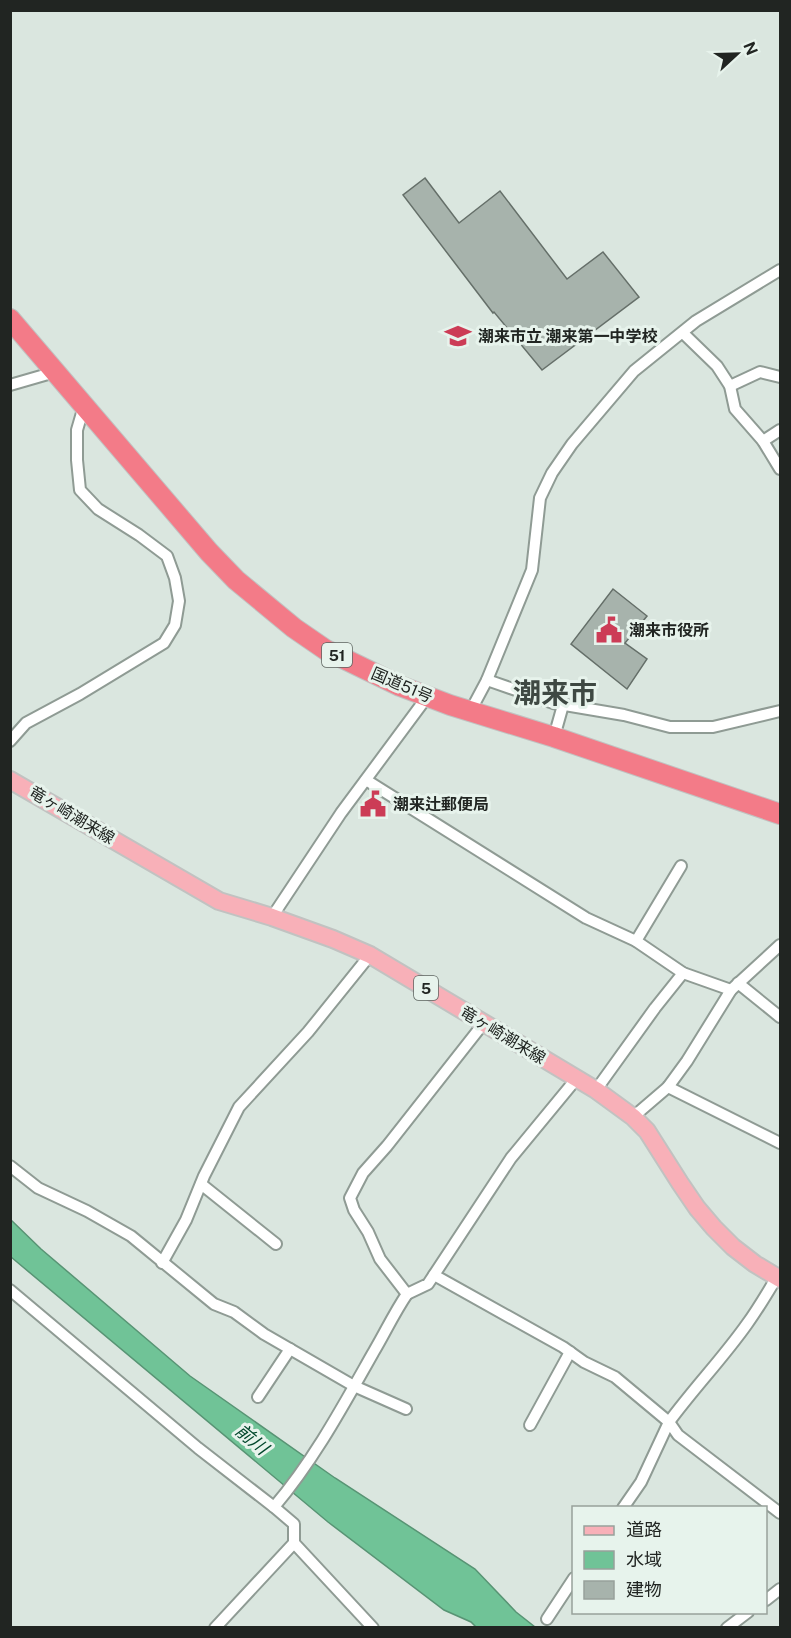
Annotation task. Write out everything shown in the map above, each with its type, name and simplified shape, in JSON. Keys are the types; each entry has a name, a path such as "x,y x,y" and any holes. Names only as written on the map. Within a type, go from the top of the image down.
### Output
{"highway":[{"name":"国道51号","path":"10,319 195,537 236,580 266,606 326,650 427,697 554,737 780,814"}],"main road":[{"name":"竜ヶ崎潮来線","path":"10,780 219,901 272,916 369,955 596,1090 633,1117 647,1131 697,1208 714,1228 740,1253 779,1278"}],"street":[{"path":"471,710 487,680 532,570 540,498 552,473 572,444 634,371 696,321 780,270"},
{"path":"683,333 717,366 730,386 735,409 763,441 780,469"},
{"path":"10,385 55,372"},
{"path":"730,386 760,372 780,376"},
{"path":"10,741 26,723 164,644 175,625 179,601 176,578 166,556 139,535 98,509 80,490 77,430 84,406"},
{"path":"763,441 780,430"},
{"path":"487,680 563,705 670,727 713,727 780,711"},
{"path":"272,916 341,813 427,697"},
{"path":"554,737 563,705"},
{"path":"366,780 586,918 636,941 683,973 734,986 780,1017"},
{"path":"636,941 681,866"},
{"path":"633,1117 668,1087 734,986 780,945"},
{"path":"162,1263 186,1220 239,1107 308,1032 369,955"},
{"path":"596,1090 683,973"},
{"path":"407,1294 380,1259 350,1198 363,1173 483,1024"},
{"path":"274,1507 315,1454 375,1351 393,1313 407,1294 428,1284 511,1158 577,1078"},
{"path":"668,1087 780,1143"},
{"path":"10,1166 38,1188 70,1202 131,1236 214,1304 234,1312 264,1334 354,1386 406,1409"},
{"path":"201,1184 276,1244"},
{"path":"434,1275 584,1362 615,1377 669,1422 678,1435 780,1513"},
{"path":"624,1506 641,1482 669,1422 690,1393 716,1365 779,1278"},
{"path":"10,1290 198,1448 294,1524 294,1543 215,1628"},
{"path":"258,1397 290,1349"},
{"path":"530,1425 570,1352"},
{"path":"294,1543 373,1628"},
{"path":"547,1619 572,1580"},
{"path":"767,1599 780,1589"},
{"path":"728,1628 746,1614"}],"water":[{"name":"前川","path":"10,1219 41,1249 190,1376 335,1478 475,1569 516,1612 535,1627 476,1627 471,1622 444,1610 328,1522 11,1257"}],"building":[{"path":"425,178 459,223 500,191 567,279 603,252 639,297 542,370 493,313 403,195"},
{"name":"潮来市役所","path":"613,589 647,616 625,643 647,659 627,689 571,644"}],"place":[{"name":"潮来市立 潮来第一中学校","path":"458,336"},
{"name":"潮来市役所","path":"609,630"},
{"name":"潮来辻郵便局","path":"373,804"}],"district":[{"name":"潮来市","path":"555,692"}]}
